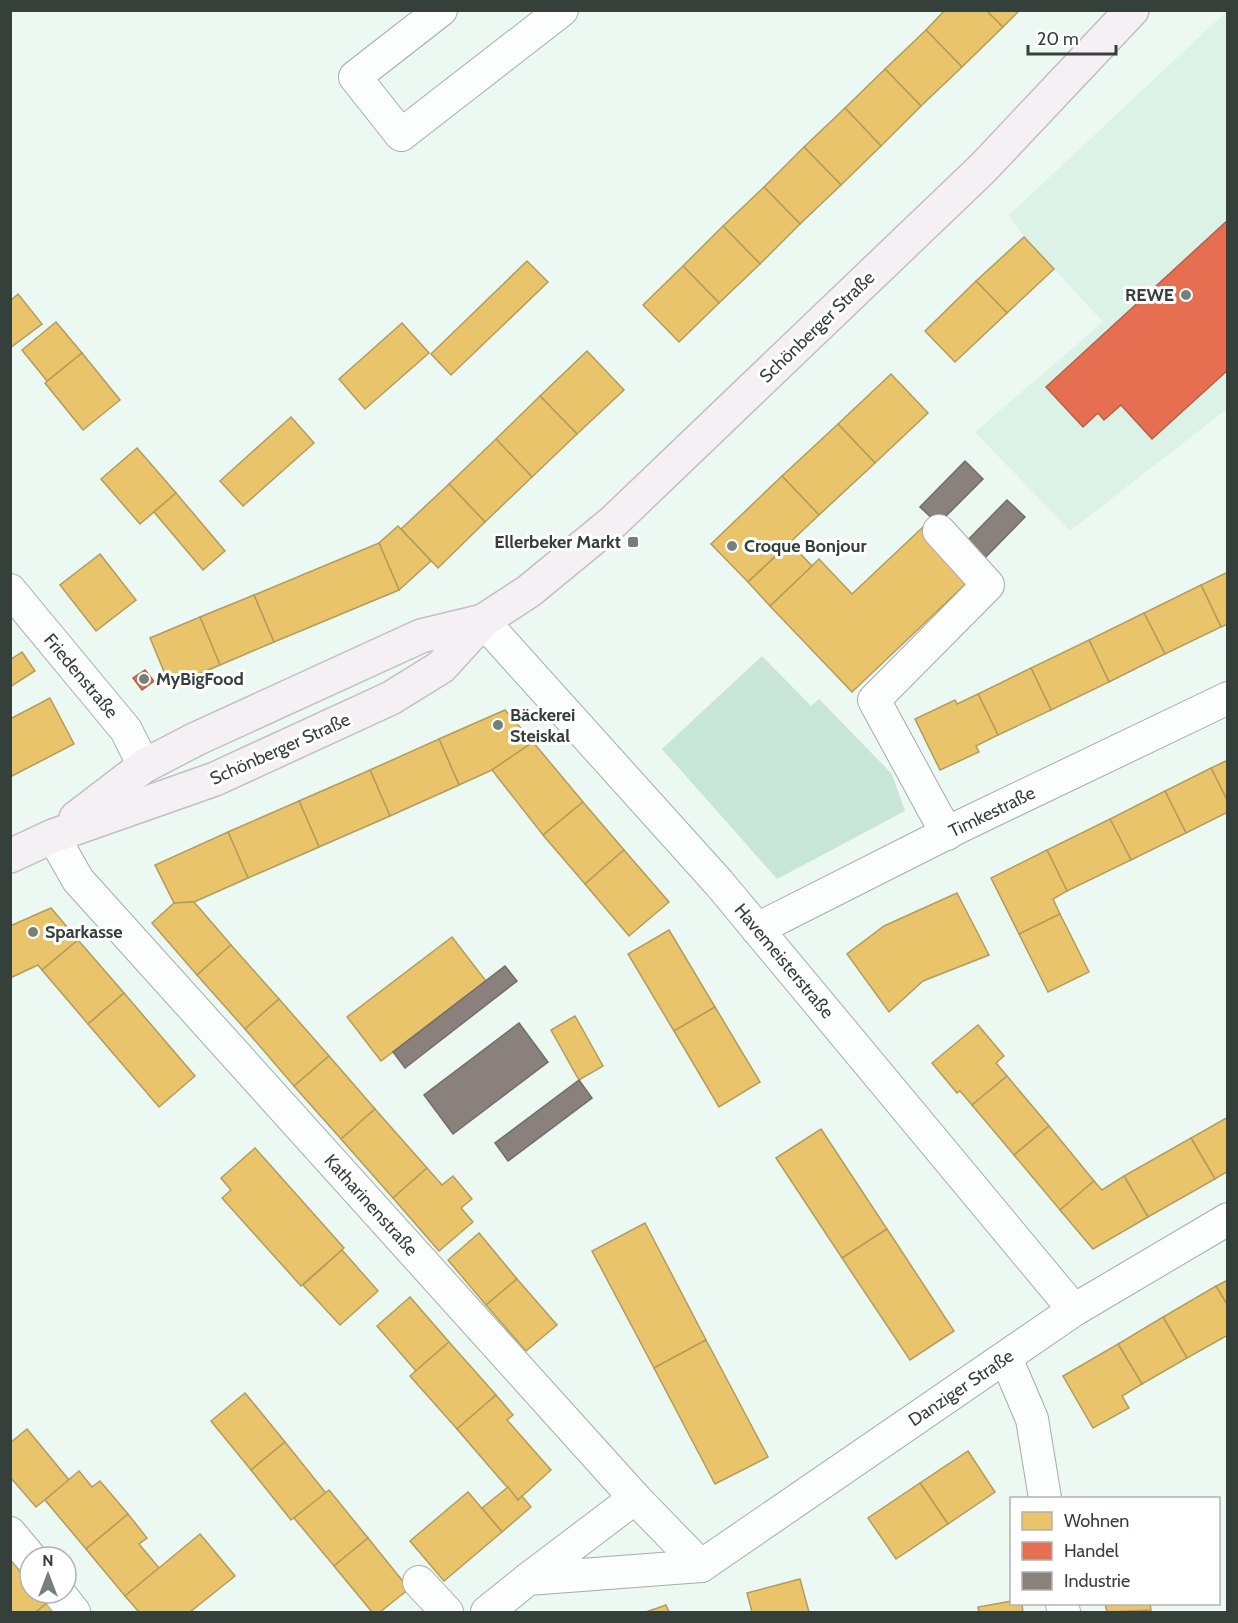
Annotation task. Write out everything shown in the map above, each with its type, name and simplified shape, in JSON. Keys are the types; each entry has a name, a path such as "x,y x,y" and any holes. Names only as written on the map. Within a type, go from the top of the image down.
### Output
{"main road":[{"name":"Schönberger Straße","path":"10,856 53,836 215,779 392,698 441,667 483,621 529,591 613,522 983,168 1132,10"},
{"name":"Schönberger Straße","path":"53,836 144,766 233,722 421,636 483,621"}],"street":[{"path":"441,10 355,77 401,135 562,10"},
{"path":"939,531 988,585 874,700 946,834"},
{"name":"Friedenstraße","path":"10,590 126,730 144,766"},
{"name":"Havemeisterstraße","path":"483,621 719,883 1074,1310"},
{"name":"Timkestraße","path":"757,929 946,834 1227,698"},
{"name":"Katharinenstraße","path":"53,836 78,880 635,1498 701,1566"},
{"name":"Danziger Straße","path":"701,1566 1074,1310 1227,1219"},
{"path":"1006,1358 1032,1419 1045,1497"},
{"path":"487,1612 635,1498"},
{"path":"10,1533 20,1545"},
{"path":"528,1579 701,1566"},
{"path":"419,1582 447,1612"}],"shaded area":[{"path":"1227,11 1227,409 1070,531 975,432 1103,322 1022,234 1009,215"},
{"path":"762,656 811,706 819,699 892,774 905,811 777,879 662,749"}],"building: Wohnen":[{"path":"945,10 986,10 1003,27 962,67 926,30"},
{"path":"986,10 1020,10 1003,27"},
{"path":"926,30 962,67 921,106 885,69"},
{"path":"885,69 921,106 881,146 845,108"},
{"path":"845,108 881,146 841,185 804,147"},
{"path":"804,147 841,185 800,224 764,187"},
{"path":"764,187 800,224 760,264 723,226"},
{"path":"723,226 760,264 719,303 683,266"},
{"path":"1024,237 1054,269 1007,313 976,281"},
{"path":"527,261 548,282 451,375 431,354"},
{"path":"683,266 719,303 679,342 643,305"},
{"path":"976,281 1007,313 955,362 925,331"},
{"path":"18,294 42,324 10,348 10,301"},
{"path":"56,322 82,353 47,381 22,350"},
{"path":"402,323 429,353 365,409 339,379"},
{"path":"587,351 624,390 577,434 540,396"},
{"path":"82,353 120,400 83,430 45,383"},
{"path":"891,374 928,413 875,463 838,424"},
{"path":"540,396 577,434 532,477 496,439"},
{"path":"291,417 314,443 243,506 220,481"},
{"path":"838,424 875,463 819,515 782,476"},
{"path":"496,439 532,477 485,522 449,484"},
{"path":"137,448 176,493 140,524 101,479"},
{"path":"782,476 819,515 748,582 711,544"},
{"path":"449,484 485,522 438,568 401,529"},
{"path":"176,493 225,551 203,570 154,512"},
{"path":"398,526 431,561 399,590 379,543"},
{"path":"923,527 972,578 852,692 770,606 819,559 852,594"},
{"path":"379,543 399,590 274,642 254,595"},
{"path":"790,543 812,566 770,606 748,582"},
{"path":"100,554 136,600 96,631 60,585"},
{"path":"1228,572 1228,624 1221,627 1201,585"},
{"path":"1201,585 1221,627 1165,654 1144,613"},
{"path":"254,595 274,642 220,665 200,617"},
{"path":"1144,613 1165,654 1109,682 1089,640"},
{"path":"200,617 220,665 170,686 150,638"},
{"path":"1089,640 1109,682 1051,710 1031,668"},
{"path":"22,652 35,671 10,687 10,660"},
{"path":"1031,668 1051,710 998,735 978,694"},
{"path":"978,694 998,735 976,746 979,752 940,770 915,719 955,700 957,704"},
{"path":"50,698 74,744 10,777 10,719"},
{"path":"505,710 533,742 492,770 459,785 439,739"},
{"path":"439,739 459,785 390,816 370,770"},
{"path":"533,742 583,802 543,835 492,770"},
{"path":"1228,760 1228,802 1211,768"},
{"path":"1211,768 1228,802 1228,812 1186,833 1165,791"},
{"path":"370,770 390,816 319,847 299,801"},
{"path":"1165,791 1186,833 1131,860 1110,819"},
{"path":"299,801 319,847 248,878 228,832"},
{"path":"583,802 624,850 585,884 543,835"},
{"path":"1110,819 1131,860 1067,891 1047,850"},
{"path":"228,832 248,878 194,902 174,903 155,865"},
{"path":"624,850 669,902 629,936 585,884"},
{"path":"1047,850 1067,891 1053,899 1060,914 1019,934 991,878"},
{"path":"957,893 989,955 923,981 889,1012 847,954 884,926"},
{"path":"194,902 231,945 197,975 152,923 174,903"},
{"path":"51,908 78,940 42,970 38,965 10,978 10,926"},
{"path":"1060,914 1089,972 1048,992 1019,934"},
{"path":"669,930 715,1007 674,1031 628,954"},
{"path":"452,937 486,981 381,1061 347,1017"},
{"path":"78,940 124,993 88,1024 42,970"},
{"path":"231,945 279,999 245,1029 197,975"},
{"path":"124,993 195,1076 159,1107 88,1024"},
{"path":"279,999 329,1056 294,1086 245,1029"},
{"path":"715,1007 760,1082 719,1107 674,1031"},
{"path":"575,1016 603,1066 579,1080 551,1030"},
{"path":"978,1025 1004,1056 996,1063 1007,1076 972,1105 960,1091 957,1093 932,1063"},
{"path":"329,1056 375,1109 341,1139 294,1086"},
{"path":"1007,1076 1049,1126 1014,1155 972,1105"},
{"path":"375,1109 427,1168 393,1198 341,1139"},
{"path":"1228,1117 1228,1171 1215,1179 1191,1138"},
{"path":"1049,1126 1094,1181 1060,1210 1014,1155"},
{"path":"821,1129 887,1229 842,1258 776,1158"},
{"path":"1191,1138 1215,1179 1148,1217 1124,1176"},
{"path":"255,1148 344,1248 301,1286 222,1198 231,1190 221,1178"},
{"path":"427,1168 442,1185 453,1176 472,1199 461,1208 473,1222 439,1251 393,1198"},
{"path":"1124,1176 1148,1217 1093,1249 1060,1210 1094,1181 1102,1190"},
{"path":"645,1223 706,1340 654,1368 592,1251"},
{"path":"887,1229 954,1331 910,1360 842,1258"},
{"path":"479,1233 517,1279 486,1305 448,1260"},
{"path":"342,1250 378,1291 340,1325 303,1285"},
{"path":"517,1279 557,1325 526,1351 486,1305"},
{"path":"1228,1280 1228,1306 1216,1286"},
{"path":"1216,1286 1228,1306 1228,1335 1187,1358 1163,1317"},
{"path":"410,1297 449,1342 416,1371 377,1326"},
{"path":"1163,1317 1187,1358 1142,1384 1118,1344"},
{"path":"706,1340 768,1457 715,1484 654,1368"},
{"path":"449,1342 496,1395 457,1429 410,1376"},
{"path":"1118,1344 1142,1384 1122,1396 1129,1408 1093,1428 1063,1376"},
{"path":"245,1393 285,1442 251,1470 211,1421"},
{"path":"496,1395 513,1415 507,1420 551,1470 518,1500 457,1429"},
{"path":"27,1429 69,1480 36,1507 10,1477 10,1443"},
{"path":"285,1442 326,1493 291,1520 251,1470"},
{"path":"968,1451 995,1492 948,1524 920,1483"},
{"path":"79,1471 92,1487 100,1481 128,1514 86,1549 45,1500"},
{"path":"920,1483 948,1524 896,1559 868,1518"},
{"path":"508,1487 518,1500 522,1496 531,1507 502,1532 482,1508"},
{"path":"329,1490 368,1538 334,1566 294,1518"},
{"path":"468,1492 502,1532 444,1581 410,1541"},
{"path":"128,1514 147,1538 139,1544 159,1568 125,1596 86,1549"},
{"path":"200,1534 235,1576 190,1612 139,1612 125,1596"},
{"path":"368,1538 409,1589 380,1612 372,1612 334,1566"},
{"path":"10,1559 18,1569 18,1605 45,1605 36,1612 10,1612"},
{"path":"800,1579 809,1612 752,1612 747,1593"},
{"path":"1010,1601 1010,1605 1022,1605 1023,1612 979,1612 978,1607"},
{"path":"45,1605 49,1605 54,1612 36,1612"},
{"path":"666,1605 669,1612 646,1612"},
{"path":"1105,1605 1150,1605 1151,1610 1107,1612"}],"building: Handel":[{"name":"REWE","path":"1228,220 1228,370 1152,439 1121,405 1104,420 1098,413 1083,427 1046,387"},
{"path":"145,670 154,681 142,690 133,678"}],"building: Industrie":[{"path":"965,461 983,479 938,524 920,507"},
{"path":"1007,500 1025,517 980,563 962,546"},
{"path":"505,966 517,981 405,1068 393,1052"},
{"path":"519,1023 548,1062 453,1134 424,1095"},
{"path":"579,1080 592,1098 508,1161 495,1143"}],"place":[{"name":"REWE","path":"1186,295"},
{"name":"Ellerbeker Markt","path":"633,542"},
{"name":"Croque Bonjour","path":"732,546"},
{"name":"MyBigFood","path":"144,679"},
{"name":"Bäckerei Steiskal","path":"498,725"},
{"name":"Sparkasse","path":"33,932"}]}
